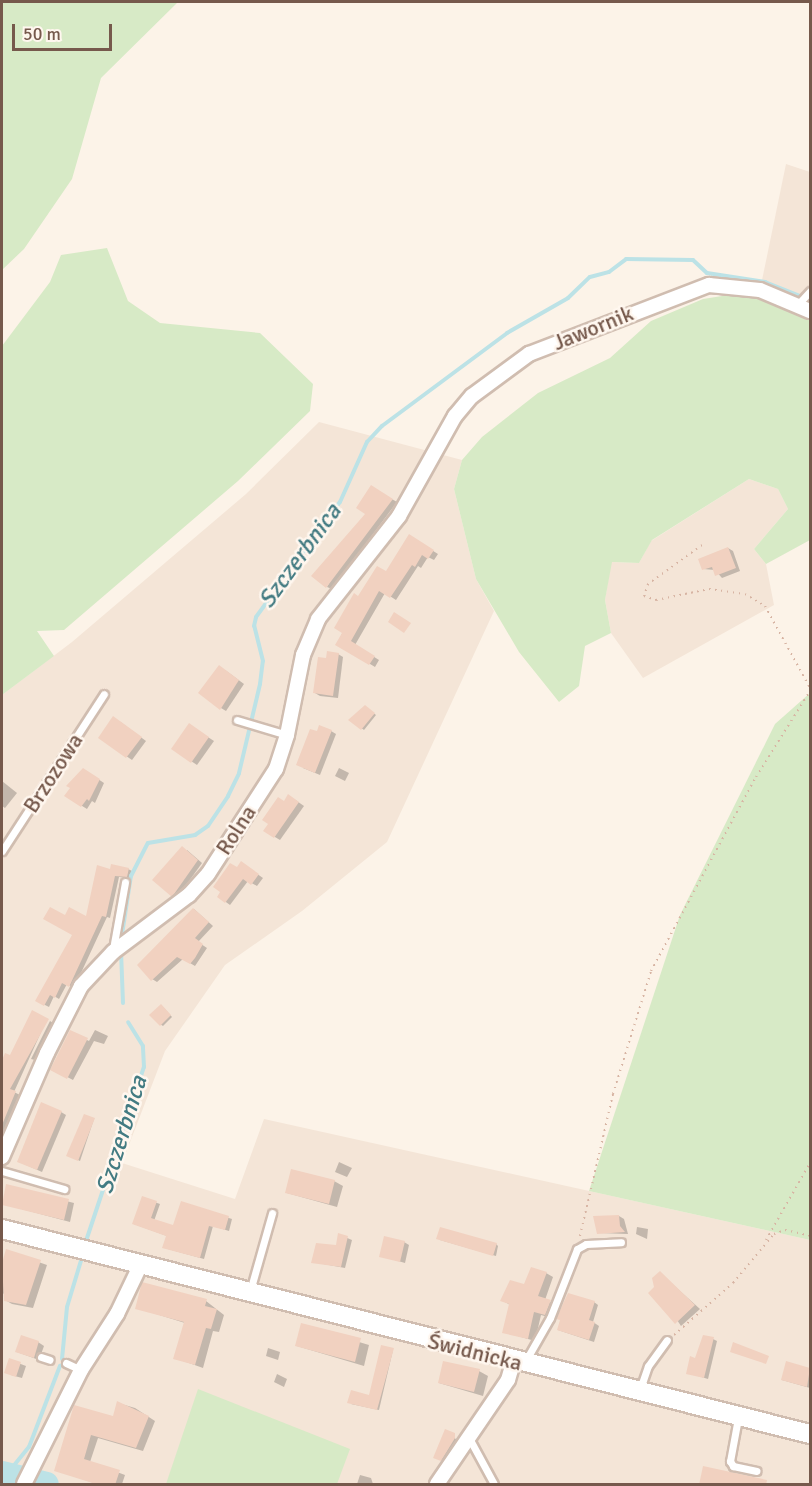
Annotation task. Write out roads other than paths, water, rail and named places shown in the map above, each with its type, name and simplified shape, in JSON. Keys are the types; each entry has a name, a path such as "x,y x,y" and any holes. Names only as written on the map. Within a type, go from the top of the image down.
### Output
{"street":[{"name":"Jawornik","path":"425,473 455,416 472,396 529,354 710,285 760,290 798,304 810,311"},
{"name":"Rolna","path":"2,1157 70,1004 93,969 125,942 170,911 208,874 276,770 287,735 303,655 318,620 399,516 425,473"},
{"name":"Świdnicka","path":"2,1229 249,1295 810,1434"},
{"path":"24,1485 81,1371 117,1314 140,1266"},
{"path":"438,1485 468,1436 519,1363"}],"lane":[{"path":"798,304 810,291"},
{"name":"Brzozowa","path":"2,851 104,694"},
{"path":"237,720 287,735"},
{"path":"113,952 125,882"},
{"path":"2,1171 64,1189"},
{"path":"249,1295 272,1213"},
{"path":"519,1363 550,1317 577,1250 586,1244 621,1242"},
{"path":"639,1392 648,1365 667,1340"},
{"path":"41,1357 50,1360"},
{"path":"66,1363 81,1371"},
{"path":"739,1417 730,1461 733,1466 756,1471"},
{"path":"468,1436 494,1485"}],"waterway":[{"name":"Szczerbnica","path":"121,941 131,876 148,843 195,835 208,826 228,796 239,773 260,684 263,661 254,626 256,617 340,502 367,442 382,426 507,333 568,298 590,277 609,272 626,259 693,260 707,273 765,282 810,300"},
{"name":"Szczerbnica","path":"121,951 123,1003"},
{"name":"Szczerbnica","path":"85,1244 144,1067 143,1046 128,1022"},
{"name":"Szczerbnica","path":"62,1359 67,1307 83,1254"},
{"name":"Szczerbnica","path":"7,1474 29,1447 60,1366"},
{"path":"2,1473 47,1484"}]}
